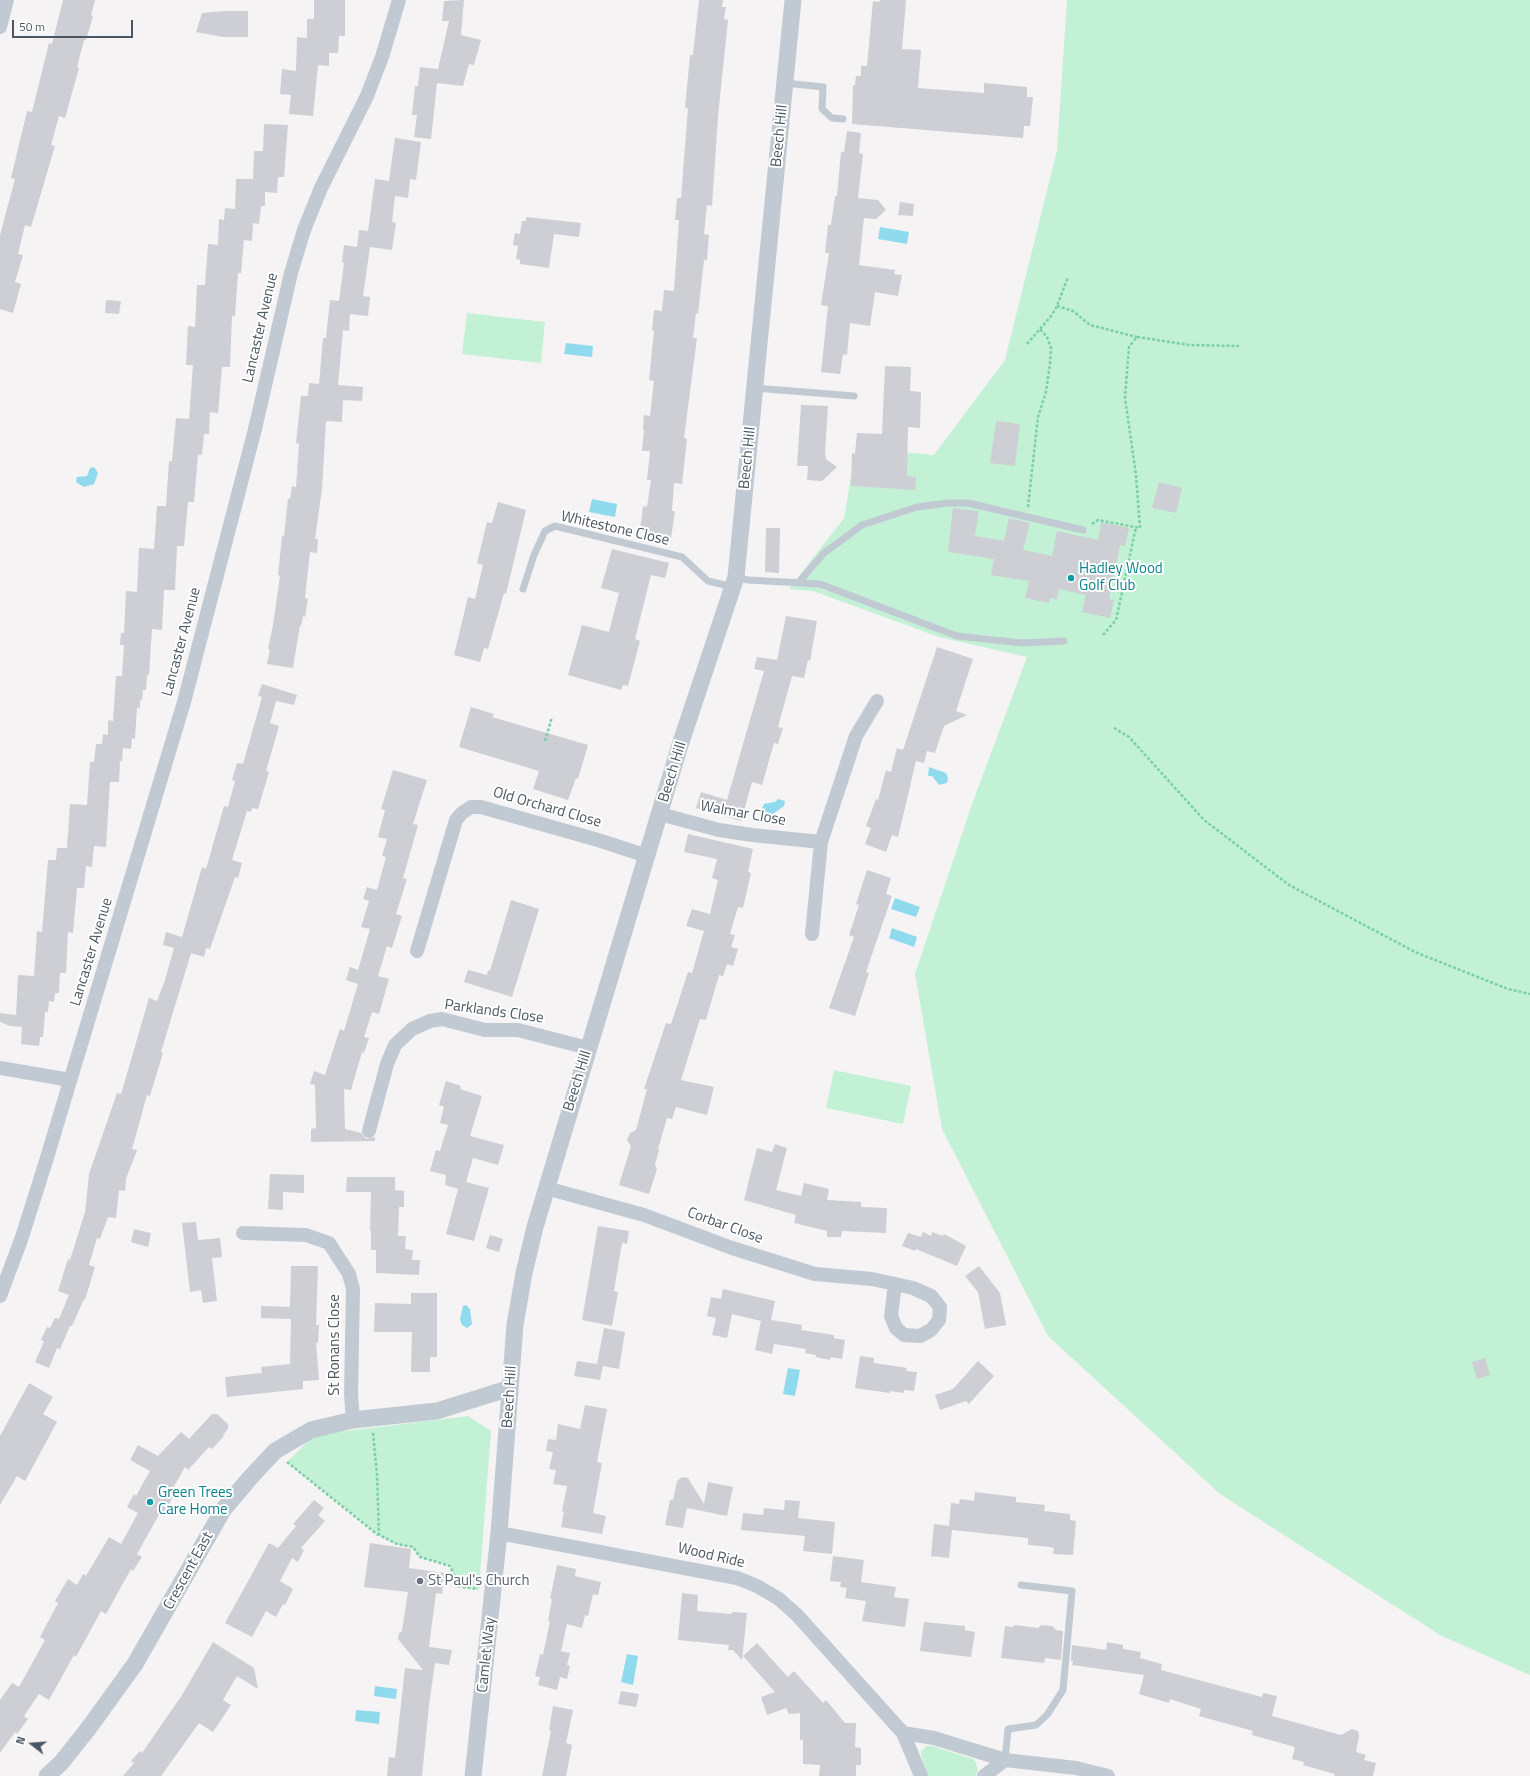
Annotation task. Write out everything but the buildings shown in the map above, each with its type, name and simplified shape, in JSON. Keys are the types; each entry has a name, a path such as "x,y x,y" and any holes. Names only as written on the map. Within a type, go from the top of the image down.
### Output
{"street":[{"path":"0,27 7,0"},
{"name":"Lancaster Avenue","path":"0,1296 21,1240 152,812 184,702 253,436 291,273 304,230 321,188 367,96 382,57 399,0"},
{"name":"Beech Hill","path":"499,1533 515,1325 524,1273 546,1188 588,1048 690,715 734,582 755,388 793,0"},
{"path":"812,934 821,842 856,736 877,701"},
{"name":"Old Orchard Close","path":"417,951 456,820 462,813 471,807 481,807 598,840 647,856"},
{"name":"Walmar Close","path":"660,814 719,830 821,842"},
{"name":"Parklands Close","path":"368,1131 386,1064 395,1044 412,1029 430,1022 442,1019 485,1030 518,1030 588,1048"},
{"path":"0,1068 70,1080"},
{"name":"Corbar Close","path":"546,1188 644,1215 732,1248 815,1274 872,1279 895,1284"},
{"name":"St Ronans Close","path":"243,1233 306,1234 329,1243 349,1274 353,1289 351,1395 353,1420"},
{"name":"Crescent East","path":"47,1776 61,1763 88,1729 135,1664 223,1510 275,1451 311,1430 353,1420 437,1411 510,1388"},
{"name":"Camlet Way","path":"473,1776 499,1533"},
{"name":"Wood Ride","path":"499,1533 737,1578 757,1586 779,1599 797,1615 903,1733 920,1776"},
{"path":"903,1733 934,1738 1005,1760 1076,1768 1108,1776"},
{"path":"984,1776 1005,1760"}],"lane":[{"path":"785,84 823,87 822,109 832,118 843,119"},
{"path":"755,388 854,396"},
{"path":"799,582 824,553 862,525 917,507 948,503 968,503 1083,530"},
{"name":"Whitestone Close","path":"522,589 534,555 545,531 555,526 682,557 708,581 734,582 748,580 820,584 957,636 1022,643 1064,641"},
{"path":"1005,1760 1008,1729 1036,1725 1047,1715 1063,1690 1072,1591 1021,1585"}],"path":[{"path":"1027,344 1057,306 1068,277"},
{"path":"1057,306 1073,311 1090,325 1136,337 1190,345 1239,346"},
{"path":"1028,507 1038,417 1046,392 1050,363 1051,348 1047,337 1040,329"},
{"path":"1083,530 1098,520 1140,528 1136,475 1125,398 1129,347 1136,337"},
{"path":"1103,635 1116,620 1136,527"},
{"path":"545,741 552,717"},
{"path":"1114,728 1129,737 1204,820 1289,885 1415,952 1508,988 1530,994"},
{"path":"371,1418 377,1475 379,1535"},
{"path":"275,1451 379,1535 397,1544 412,1547 420,1557 450,1566 455,1577 456,1586 493,1591"}],"green space":[{"path":"1067,0 1530,0 1530,1675 1440,1635 1220,1494 1048,1336 942,1129 915,974 972,804 1027,657 939,637 813,591 789,589 844,518 856,448 934,455 1005,360 1057,150"},
{"path":"467,313 545,322 541,363 462,354"},
{"path":"834,1070 911,1086 903,1124 826,1108"},
{"path":"468,1416 491,1431 479,1589 456,1586 455,1577 450,1566 420,1557 412,1547 397,1544 379,1535 287,1462 314,1435"},
{"path":"927,1746 932,1746 973,1759 976,1762 978,1771 975,1776 928,1776 921,1755 921,1751"}],"water":[{"path":"880,227 909,232 907,244 878,239"},
{"path":"566,343 593,346 592,357 564,354"},
{"path":"94,467 98,473 94,484 84,487 76,482 77,477 87,476 90,468"},
{"path":"592,499 617,504 615,517 589,512"},
{"path":"929,767 946,773 948,778 947,783 939,785 932,776 928,776"},
{"path":"778,799 785,801 784,806 773,814 764,813 762,808 764,804 775,802"},
{"path":"895,898 920,907 916,917 891,909"},
{"path":"892,928 917,937 914,947 889,938"},
{"path":"466,1305 470,1309 472,1324 467,1328 462,1325 460,1319 463,1306"},
{"path":"788,1368 800,1370 795,1396 783,1394"},
{"path":"627,1654 638,1656 633,1685 621,1682"},
{"path":"375,1686 397,1689 396,1699 374,1696"},
{"path":"356,1710 380,1712 379,1724 355,1721"}],"place":[{"name":"Hadley Wood Golf Club","path":"1071,578"},
{"name":"Green Trees Care Home","path":"150,1502"},
{"name":"St Paul's Church","path":"420,1581"}]}
